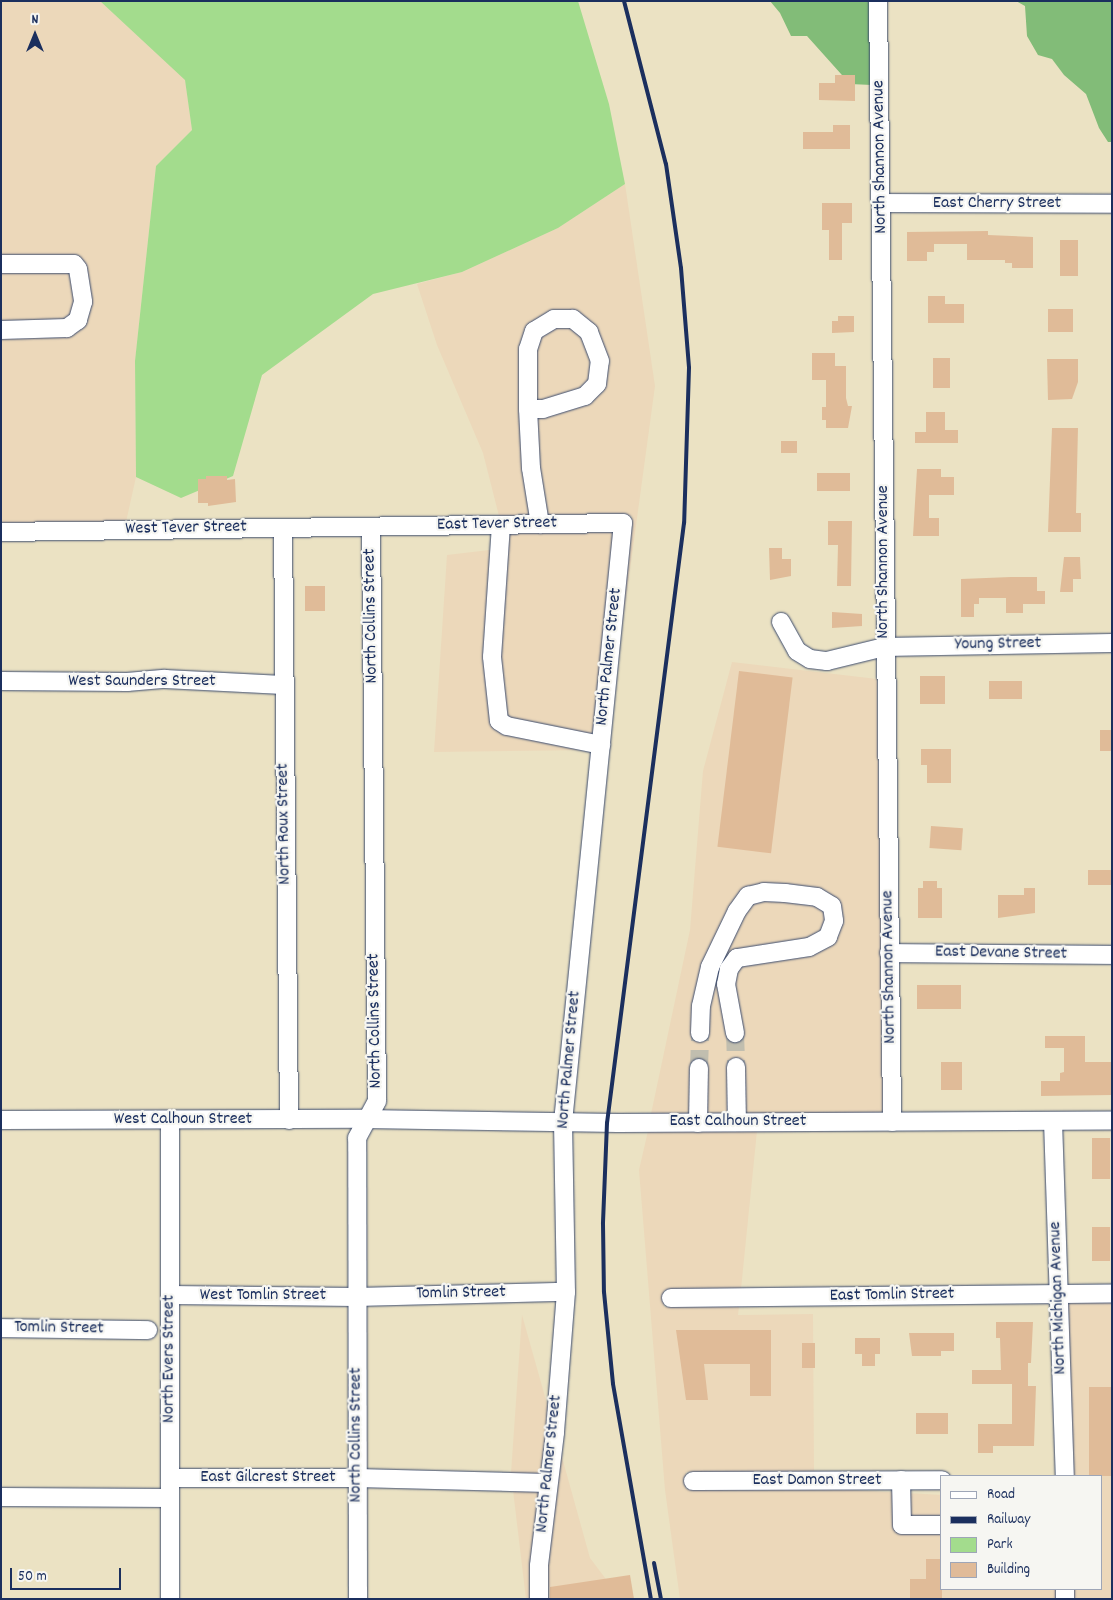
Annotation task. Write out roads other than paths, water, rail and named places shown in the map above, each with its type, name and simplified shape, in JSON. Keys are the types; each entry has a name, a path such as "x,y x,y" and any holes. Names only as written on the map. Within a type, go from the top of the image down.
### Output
{"street":[{"name":"North Shannon Avenue","path":"878,1 882,203 884,647 892,1122"},
{"name":"East Cherry Street","path":"882,203 1112,204"},
{"path":"1,264 74,264 78,270 83,302 78,320 67,328 1,330"},
{"path":"528,408 543,408 585,396 597,384 600,361 589,332 573,319 554,319 534,331 528,349 528,408 531,468 540,524"},
{"name":"East Tever Street","path":"371,527 623,523"},
{"name":"North Palmer Street","path":"539,1599 547,1483 555,1433 566,1292 563,1122 623,523"},
{"path":"501,525 492,657 499,721 507,726 601,745"},
{"name":"West Tever Street","path":"1,532 371,527"},
{"name":"North Collins Street","path":"358,1599 357,1138 365,1119 377,1101 371,527"},
{"name":"North Roux Street","path":"283,528 283,685 289,1120"},
{"name":"Young Street","path":"781,622 796,651 810,659 837,660 871,648 884,647 1112,642"},
{"name":"West Saunders Street","path":"1,681 127,682 165,679 283,685"},
{"path":"700,1033 701,1006 710,967 737,911 748,896 764,892 785,893 816,897 832,906 834,920 828,937 809,947 737,958 729,969 726,984 735,1033"},
{"name":"East Devane Street","path":"889,952 1112,955"},
{"path":"736,1067 737,1122"},
{"path":"698,1122 699,1068"},
{"name":"West Calhoun Street","path":"1,1120 365,1119"},
{"name":"East Calhoun Street","path":"365,1119 563,1122 1112,1120"},
{"name":"North Evers Street","path":"170,1120 170,1599"},
{"name":"North Michigan Avenue","path":"1053,1121 1065,1475"},
{"name":"Tomlin Street","path":"356,1296 566,1292"},
{"name":"East Tomlin Street","path":"671,1298 1112,1293"},
{"name":"West Tomlin Street","path":"170,1295 356,1296"},
{"name":"Tomlin Street","path":"1,1328 148,1330"},
{"name":"East Gilcrest Street","path":"170,1478 357,1478 547,1483"},
{"path":"901,1480 902,1525 940,1525"},
{"name":"East Damon Street","path":"693,1481 940,1480"},
{"path":"1,1497 170,1498"}],"tunnel":[{"path":"699,1068 700,1033"},
{"path":"735,1033 736,1067"}],"railway":[{"path":"624,1 666,164 681,268 689,368 684,523 607,1123 603,1224 604,1292 613,1384 651,1599"},
{"path":"654,1563 661,1599"}]}
